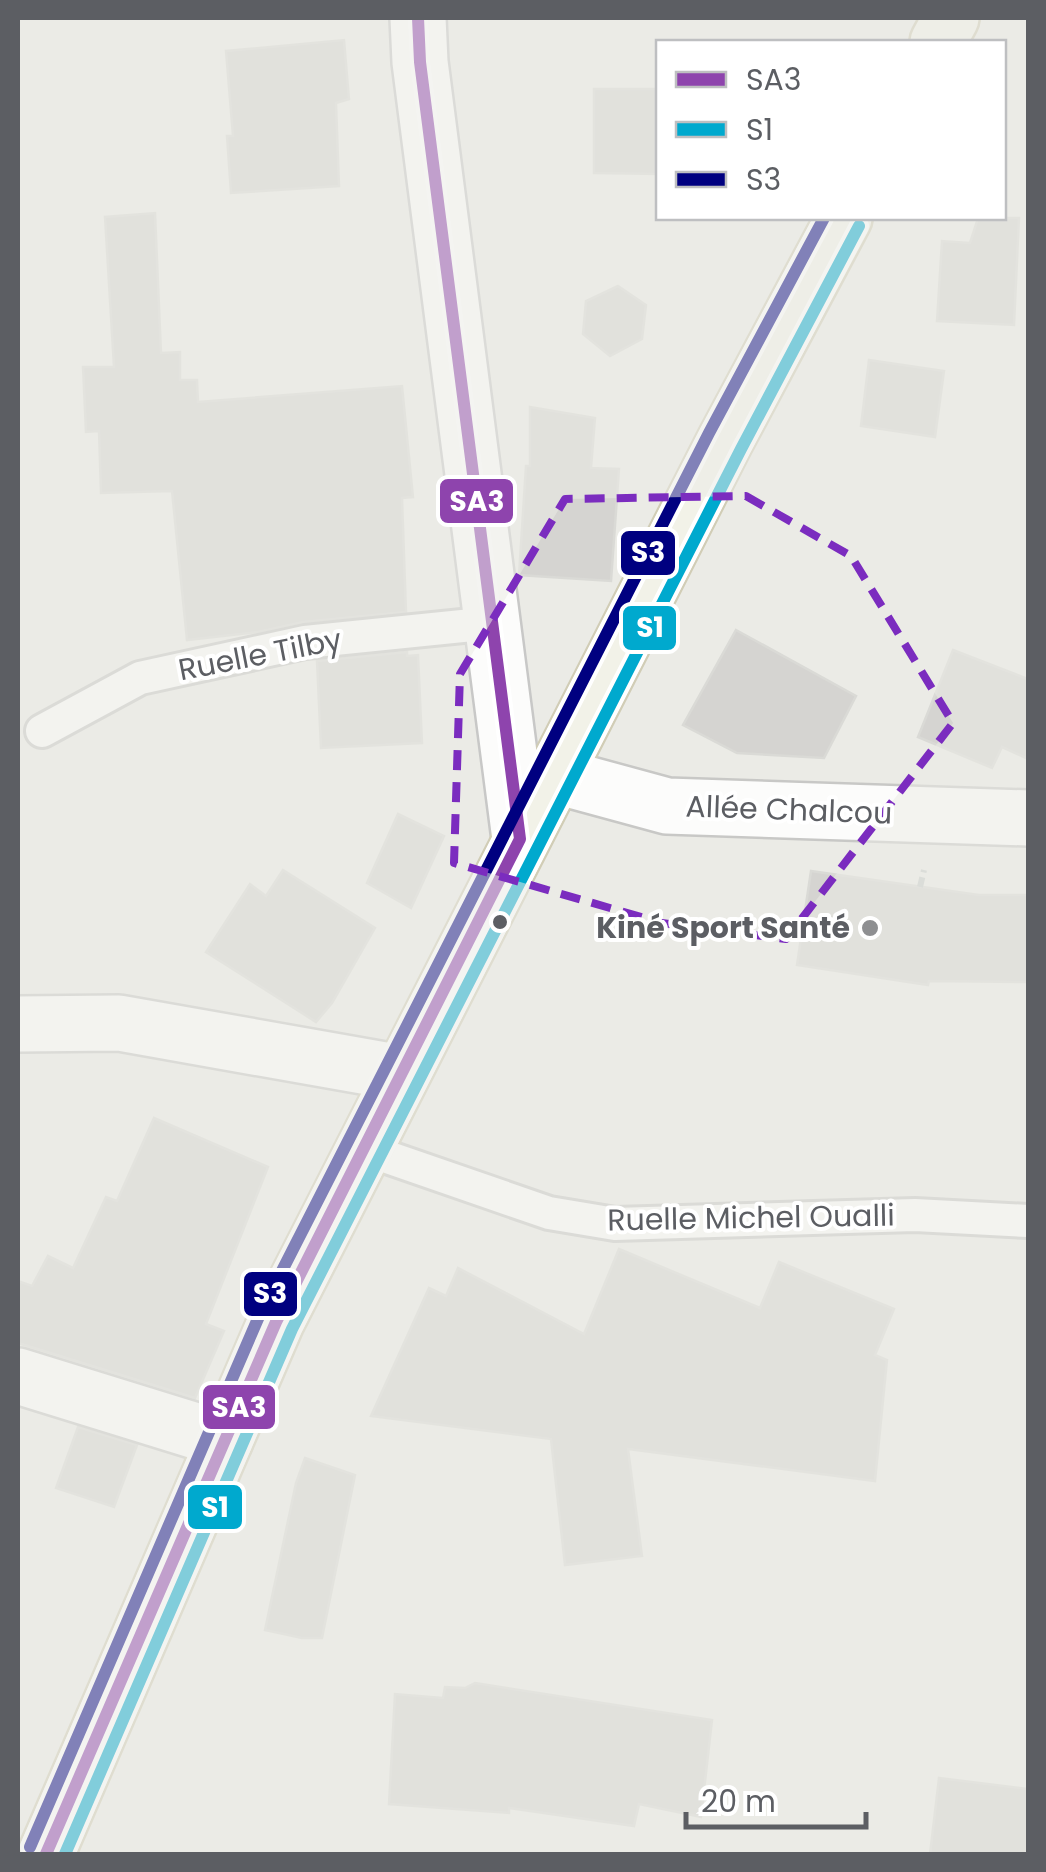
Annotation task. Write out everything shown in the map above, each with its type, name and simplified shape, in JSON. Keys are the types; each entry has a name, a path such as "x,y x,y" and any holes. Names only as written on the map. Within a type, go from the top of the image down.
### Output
{"main road":[{"path":"939,40 951,18"},
{"path":"46,1854 276,1322 725,440 843,220"}],"street":[{"path":"418,18 420,62 520,840"},
{"name":"Allée Chalcou","path":"553,775 667,806 1028,818"},
{"path":"18,1024 119,1023 402,1073"},
{"path":"18,1376 225,1440"}],"lane":[{"name":"Ruelle Tilby","path":"42,731 140,678 305,642 492,623"},
{"name":"Ruelle Michel Oualli","path":"364,1148 550,1214 615,1224 916,1216 1028,1221"}],"highlighted area":[{"path":"746,496 851,556 953,723 786,939 662,923 454,863 460,674 565,499"}],"building":[{"path":"344,40 349,99 336,103 339,186 231,193 227,136 233,136 226,51"},
{"path":"594,89 656,89 656,174 594,173"},
{"path":"155,213 161,353 180,352 180,380 197,380 198,402 402,386 413,497 402,498 406,612 303,622 187,640 172,491 101,493 99,431 86,432 83,367 114,367 105,217"},
{"path":"1019,218 1014,325 937,321 942,241 970,243 977,220"},
{"path":"618,286 646,305 642,339 610,356 583,334 586,301"},
{"path":"869,360 944,371 935,437 861,426"},
{"path":"530,407 595,418 591,468 619,469 611,581 519,575 526,466 530,466"},
{"path":"736,630 856,696 824,758 737,753 683,725"},
{"path":"953,650 1028,679 1028,759 1002,747 992,768 918,737"},
{"path":"407,652 407,656 418,655 422,743 321,748 317,661"},
{"path":"398,814 444,836 411,908 367,883"},
{"path":"283,870 375,928 332,1003 316,1022 206,952 250,884 266,896"},
{"name":"Kiné Sport Santé","path":"811,871 979,895 1028,895 1028,982 929,981 928,985 797,965"},
{"path":"154,1118 268,1167 206,1324 224,1331 195,1398 18,1343 18,1281 32,1286 48,1256 73,1268 106,1197 117,1201"},
{"path":"619,1249 760,1308 779,1262 894,1309 875,1355 887,1360 875,1481 628,1449 642,1556 565,1565 551,1439 371,1416 429,1288 446,1296 458,1268 584,1334"},
{"path":"78,1427 137,1445 114,1507 56,1488"},
{"path":"305,1458 355,1475 322,1638 265,1630 296,1483"},
{"path":"475,1683 712,1720 701,1817 639,1804 634,1826 509,1808 509,1813 389,1804 395,1694 443,1698 445,1687 465,1688"},
{"path":"939,1778 1028,1789 1028,1854 930,1854"}],"transit line":[{"name":"SA3","path":"46,1854 276,1322 520,839 420,62 418,18"},
{"name":"S3","path":"30,1847 260,1314 709,433 823,220"},
{"name":"S1","path":"65,1854 292,1329 859,226"}],"place":[{"name":"Kiné Sport Santé","path":"870,928"}]}
